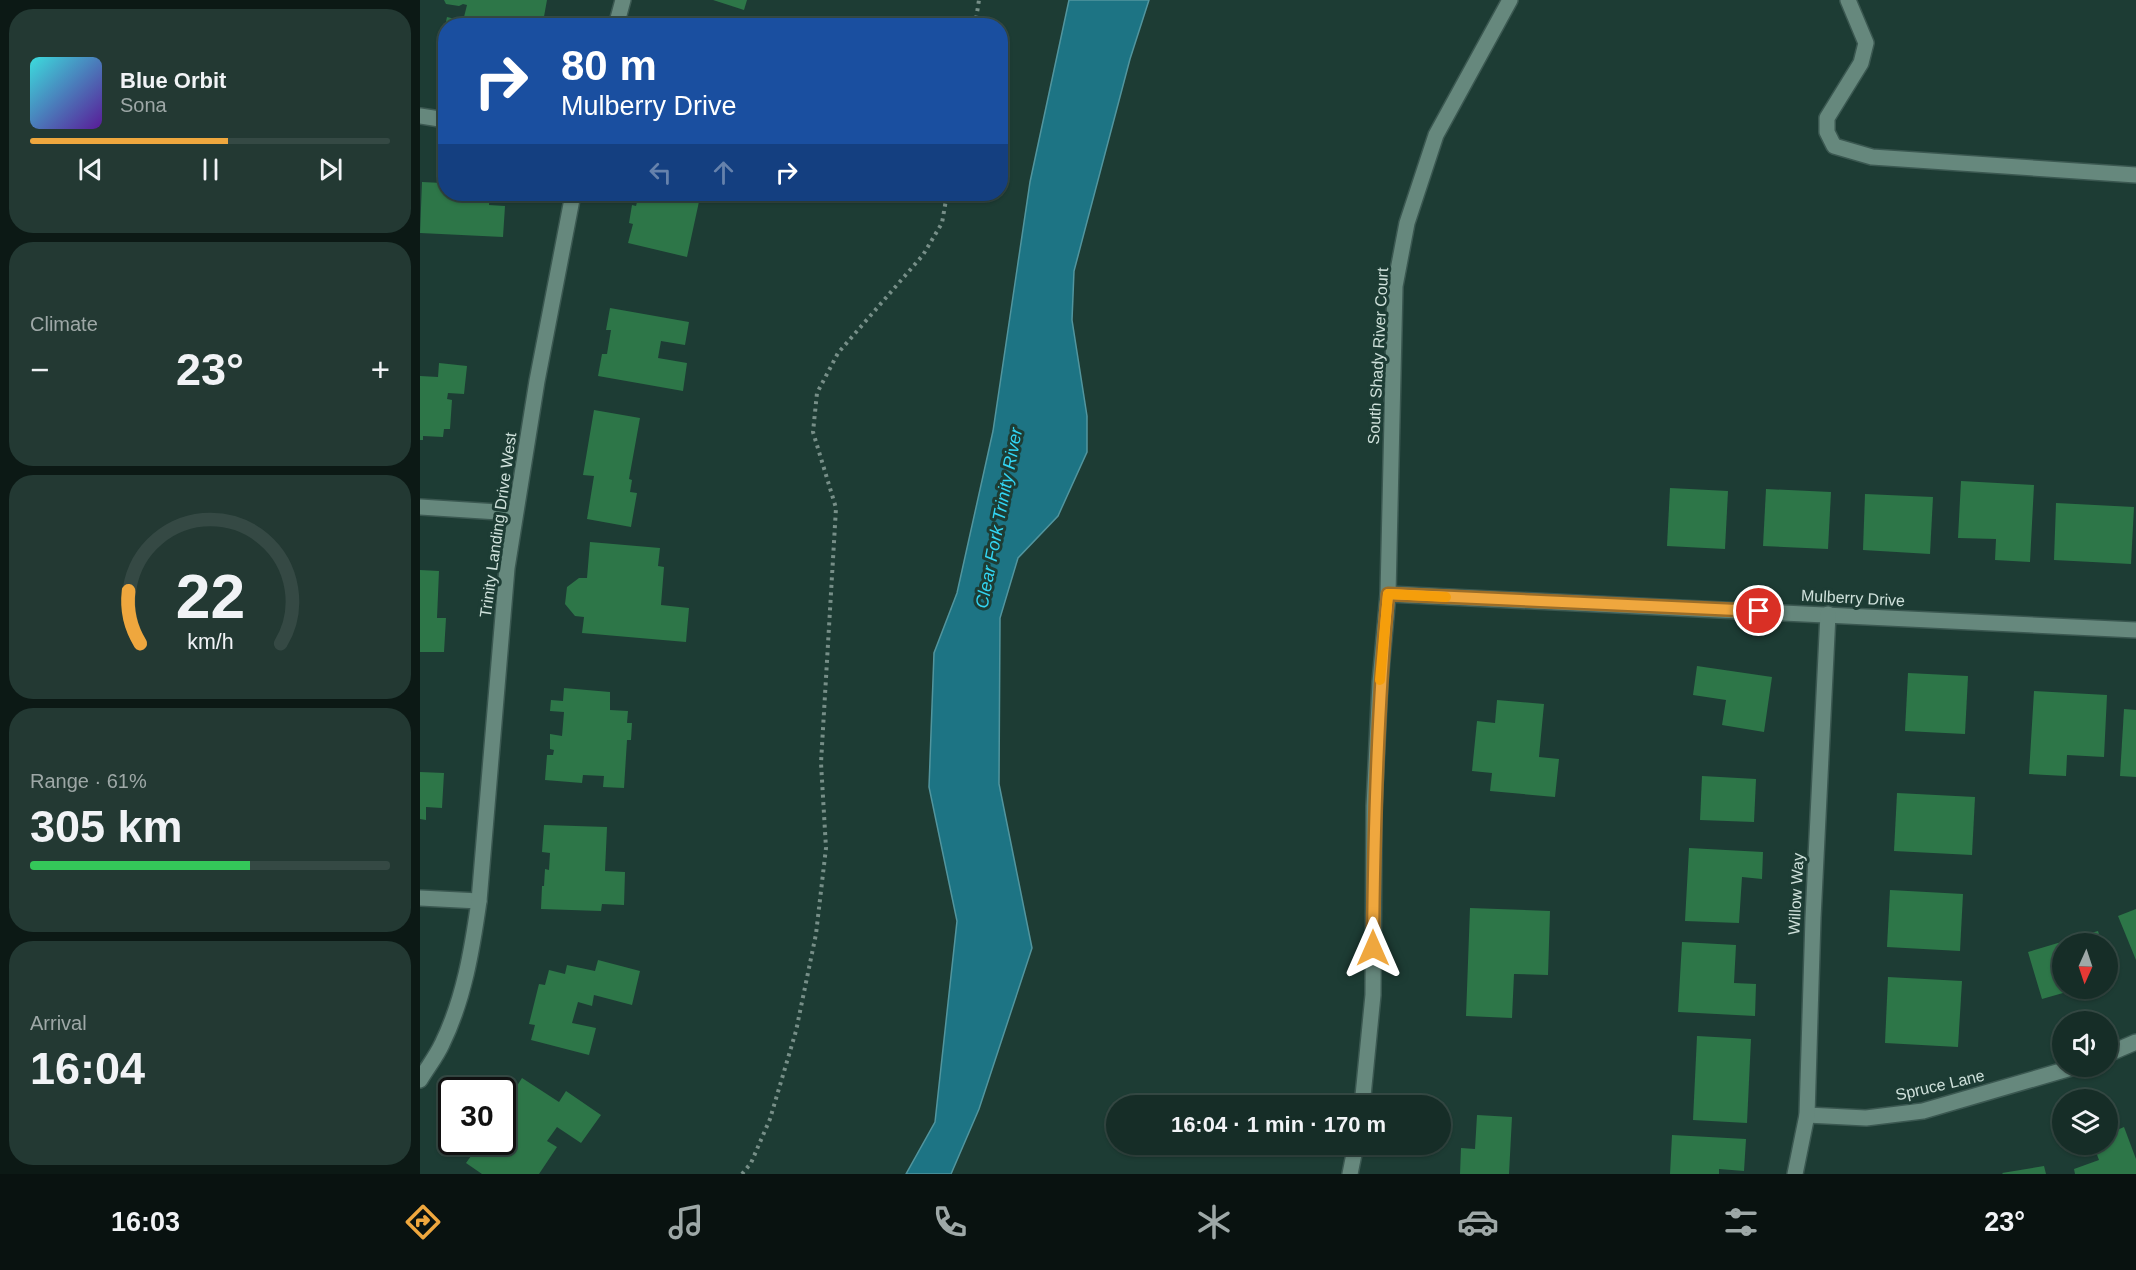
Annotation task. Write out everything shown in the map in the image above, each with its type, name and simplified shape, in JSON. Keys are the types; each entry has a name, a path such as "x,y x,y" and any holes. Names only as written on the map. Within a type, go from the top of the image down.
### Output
{"street":[{"path":"618,18 623,0"},
{"name":"South Shady River Court","path":"1363,1095 1372,995 1374,806 1380,682 1388,594 1395,286 1407,223 1436,135 1510,0"},
{"path":"1848,0 1866,43 1861,63 1827,118 1827,132 1834,146 1872,157 2136,175"},
{"path":"420,116 438,119"},
{"name":"Trinity Landing Drive West","path":"420,1080 442,1045 460,1000 473,948 507,568 541,358 572,201"},
{"path":"420,507 515,513"},
{"name":"Mulberry Drive","path":"1388,594 2136,630"},
{"name":"Willow Way","path":"1795,1174 1807,1115 1813,918 1828,614"},
{"path":"420,898 479,901"},
{"path":"2118,1050 2136,1042"},
{"name":"Spruce Lane","path":"1807,1115 1866,1118 1923,1111 2052,1074"},
{"path":"1350,1174 1354,1155"}],"path":[{"path":"976,18 979,0"},
{"path":"742,1174 751,1163 770,1119 796,1031 816,934 826,848 821,763 836,508 813,432 817,393 838,353 923,255 942,223 946,201"}],"water":[{"name":"Clear Fork Trinity River","path":"1069,0 1149,0 1130,59 1074,271 1072,320 1087,416 1087,452 1058,516 1018,558 1000,618 999,784 1032,948 979,1109 951,1174 906,1174 935,1122 957,921 929,787 934,653 957,593 993,431 1030,182"}],"building":[{"path":"444,0 547,0 544,18 464,18 467,5 446,4"},
{"path":"713,0 747,0 744,10"},
{"path":"422,182 438,183 438,201 489,201 489,205 505,206 503,237 420,233"},
{"path":"637,201 699,201 687,257 628,243 633,224 629,223 632,205 636,206"},
{"path":"610,308 689,322 685,345 661,341 658,358 687,363 683,391 598,376 602,354 607,354 611,330 606,330"},
{"path":"439,363 467,366 464,394 448,393 447,399 452,400 450,429 444,429 443,437 423,436 423,440 420,440 420,376 438,377"},
{"path":"594,410 640,418 629,479 632,480 630,492 637,493 631,527 587,519 594,476 583,475"},
{"path":"1961,481 2034,485 2030,562 1995,560 1996,539 1958,538"},
{"path":"1670,488 1728,491 1725,549 1667,546"},
{"path":"1766,489 1831,492 1828,549 1763,546"},
{"path":"1865,494 1933,497 1930,554 1863,550"},
{"path":"2056,503 2134,507 2131,564 2054,560"},
{"path":"590,542 660,548 658,566 664,567 661,605 689,608 686,642 582,633 584,617 575,616 565,604 567,587 579,578 587,578"},
{"path":"420,570 439,571 437,618 446,618 444,652 420,652"},
{"path":"1697,666 1772,677 1764,732 1722,725 1726,700 1693,695"},
{"path":"1908,673 1968,676 1965,734 1905,731"},
{"path":"564,688 610,692 610,710 628,711 627,723 632,723 631,740 627,740 624,788 603,787 604,776 583,775 582,783 545,780 547,755 553,755 554,750 550,749 550,734 562,736 564,712 550,711 551,700 563,701"},
{"path":"2034,691 2107,695 2104,757 2067,755 2066,776 2029,774"},
{"path":"1497,700 1544,704 1539,757 1559,759 1555,797 1490,791 1492,773 1472,771 1477,721 1495,723"},
{"path":"2124,709 2136,710 2136,777 2120,776"},
{"path":"420,772 444,773 442,808 426,807 426,820 420,819"},
{"path":"1702,776 1756,779 1754,822 1700,820"},
{"path":"1897,793 1975,797 1972,855 1894,851"},
{"path":"544,825 607,827 605,871 625,872 624,905 602,904 601,911 541,909 542,886 544,886 545,869 549,870 550,853 542,852"},
{"path":"1689,848 1763,852 1762,879 1742,877 1739,923 1685,921"},
{"path":"1890,890 1963,894 1960,951 1887,947"},
{"path":"1470,908 1550,911 1548,975 1514,974 1512,1018 1466,1016"},
{"path":"2136,909 2136,960 2118,916"},
{"path":"1682,942 1736,945 1734,983 1756,984 1755,1016 1678,1012"},
{"path":"2052,945 2052,996 2042,999 2028,952"},
{"path":"598,960 640,971 632,1005 594,995 592,1006 578,1002 572,1023 596,1028 589,1055 531,1040 535,1025 529,1024 539,984 545,985 549,970 565,974 567,965 595,971"},
{"path":"1888,977 1962,981 1958,1047 1885,1043"},
{"path":"1697,1036 1751,1039 1747,1123 1693,1120"},
{"path":"522,1078 559,1102 566,1091 601,1115 581,1143 557,1127 547,1141 557,1147 539,1174 482,1174 466,1163 472,1155 516,1155 516,1087"},
{"path":"1477,1115 1512,1117 1509,1174 1460,1174 1461,1148 1475,1149"},
{"path":"2124,1127 2136,1159 2136,1174 2075,1174 2074,1169 2099,1160 2097,1155 2118,1155 2118,1130"},
{"path":"1672,1135 1746,1139 1744,1171 1719,1169 1719,1174 1670,1174"},
{"path":"2044,1166 2046,1174 2002,1173"}],"slow traffic":[{"path":"1380,680 1388,594 1446,597"}],"route":[{"path":"1373,948 1374,806 1380,682 1388,594 1759,611"}]}
